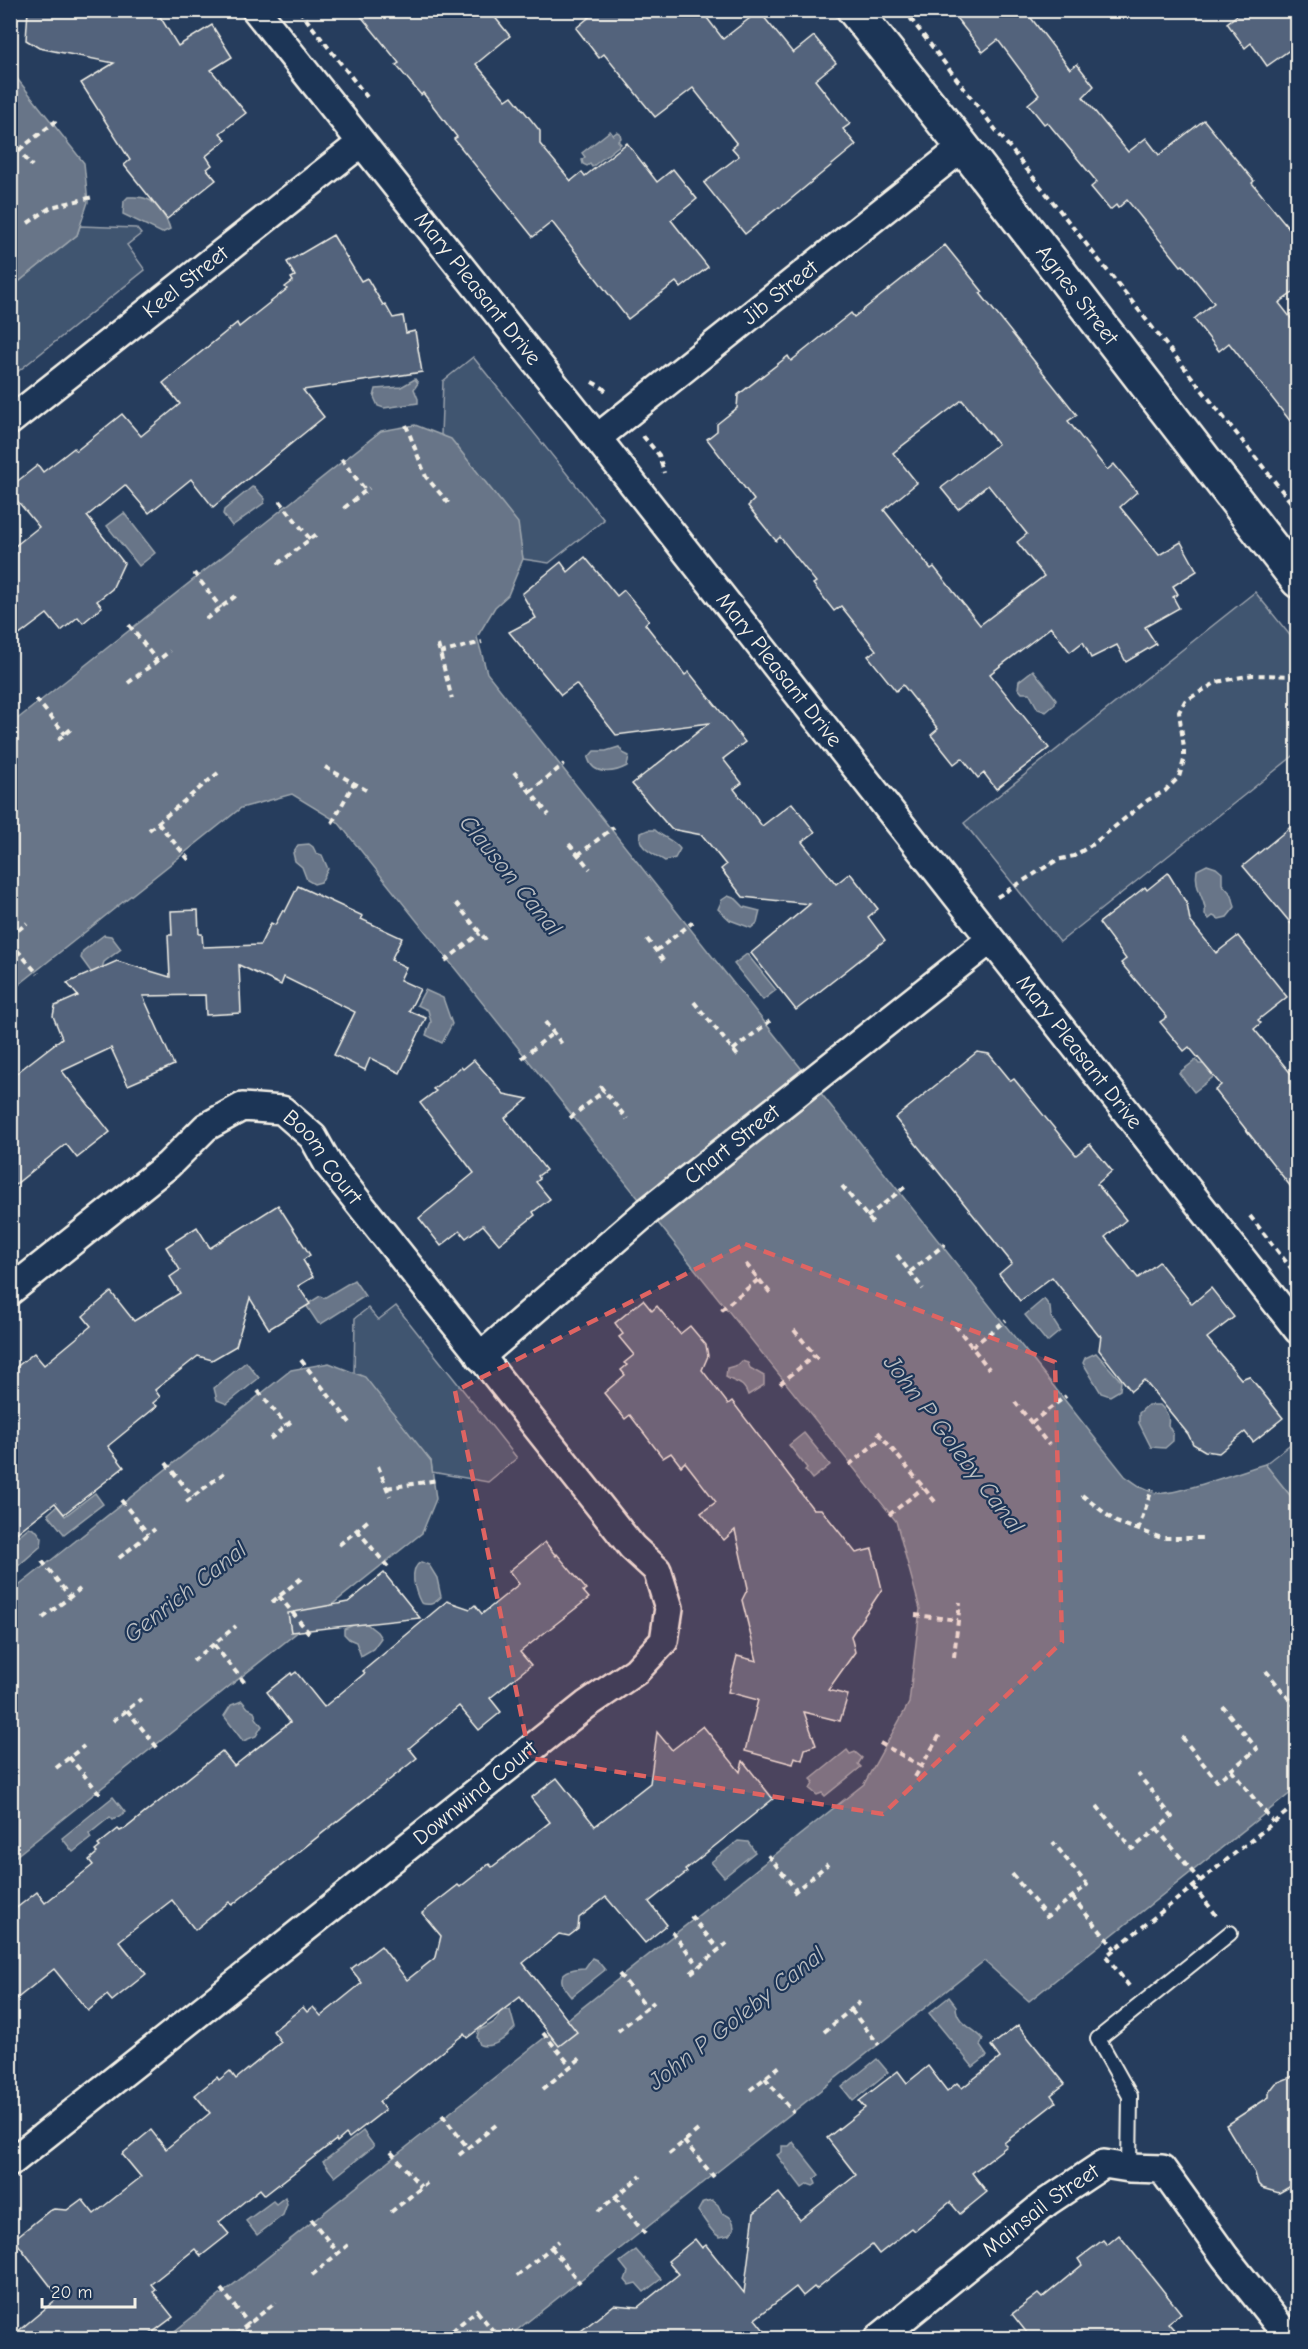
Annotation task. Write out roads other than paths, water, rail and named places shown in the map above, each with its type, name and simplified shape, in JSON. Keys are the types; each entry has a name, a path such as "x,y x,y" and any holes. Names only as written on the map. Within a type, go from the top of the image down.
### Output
{"street":[{"name":"Mary Pleasant Drive","path":"256,10 597,438 1298,1329"},
{"name":"Agnes Street","path":"854,10 963,147 1298,581"},
{"name":"Keel Street","path":"10,421 361,143"},
{"name":"Jib Street","path":"597,438 963,147"},
{"name":"Chart Street","path":"480,1357 623,1232 820,1072 990,940"},
{"name":"Boom Court","path":"10,1291 168,1165 206,1127 242,1107 282,1110 313,1137 328,1164 480,1357"},
{"name":"Downwind Court","path":"10,2163 586,1705 636,1671 664,1641 669,1608 657,1570 632,1547 480,1357"},
{"name":"Mainsail Street","path":"879,2338 1047,2202 1104,2164 1129,2168 1162,2169 1225,2257 1289,2338"}],"lane":[{"path":"1129,2168 1130,2096 1098,2039 1230,1933"}],"water":[{"path":"11,71 84,163 88,202 77,235 11,288"},
{"path":"610,131 613,135 617,132 620,134 621,138 618,141 621,144 592,167 590,164 587,166 583,164 582,160 585,157 582,153"},
{"path":"128,197 142,197 154,204 170,229 162,233 123,214 124,201"},
{"path":"415,379 418,383 414,389 418,403 384,408 378,406 374,397 376,389 401,387"},
{"path":"415,425 451,439 518,523 523,559 508,595 495,607 477,637 487,673 1125,1476 1148,1490 1166,1493 1193,1487 1265,1464 1297,1504 1297,1788 1029,2001 984,1961 507,2338 166,2338 864,1784 909,1703 920,1609 896,1521 338,822 292,794 241,808 11,991 11,724 381,431"},
{"path":"252,487 265,499 264,503 232,526 223,514 224,510"},
{"path":"124,513 155,553 139,566 107,526"},
{"path":"1033,670 1056,699 1055,704 1046,712 1038,709 1029,693 1022,693 1018,688 1019,681"},
{"path":"619,747 629,756 627,766 616,770 604,771 594,768 588,758 594,751 606,751"},
{"path":"655,830 678,846 680,849 675,858 665,861 643,847 641,833"},
{"path":"309,844 316,853 322,855 328,869 321,882 314,884 307,880 302,867 295,861 293,853 298,845"},
{"path":"1207,865 1222,873 1222,884 1232,895 1235,907 1227,917 1219,919 1213,916 1209,919 1205,915 1196,877 1197,870"},
{"path":"728,896 736,899 744,907 760,911 757,923 751,928 730,920 718,909 722,900"},
{"path":"104,935 111,936 121,949 104,962 101,971 94,976 81,958 83,951"},
{"path":"747,954 776,990 763,1000 734,964"},
{"path":"425,990 443,998 452,1024 442,1043 426,1035 431,1022 428,1010 417,1005"},
{"path":"1196,1060 1199,1064 1230,1064 1194,1092 1179,1073"},
{"path":"354,1280 365,1296 321,1324 318,1323 306,1305 320,1296 324,1298"},
{"path":"1044,1299 1060,1331 1047,1342 1025,1315"},
{"path":"1096,1353 1121,1381 1120,1390 1110,1396 1101,1393 1083,1363 1085,1358"},
{"path":"742,1361 764,1376 764,1385 748,1395 742,1385 726,1377 727,1368 738,1365"},
{"path":"246,1362 259,1378 227,1404 217,1400 214,1388"},
{"name":"Genrich Canal","path":"329,1363 365,1377 431,1461 436,1499 422,1533 11,1860 11,1592 291,1370"},
{"path":"1148,1405 1160,1405 1167,1414 1173,1441 1165,1448 1151,1447 1139,1423 1139,1413"},
{"path":"804,1433 830,1465 812,1479 805,1470 807,1468 789,1445"},
{"path":"95,1493 103,1504 64,1534 48,1514 57,1506 65,1516"},
{"path":"29,1527 37,1531 42,1538 41,1546 11,1572 11,1542"},
{"path":"421,1562 429,1565 437,1578 441,1597 432,1604 421,1603 415,1587 415,1570"},
{"path":"363,1621 381,1638 373,1649 361,1656 356,1642 344,1634 344,1629"},
{"path":"242,1701 254,1711 262,1726 256,1736 243,1741 224,1716 231,1705"},
{"path":"847,1750 850,1754 855,1752 862,1758 858,1764 861,1767 825,1796 822,1793 817,1795 810,1789 814,1782 811,1779"},
{"path":"113,1797 125,1812 113,1820 110,1817 89,1834 91,1838 73,1852 62,1838"},
{"path":"738,1841 748,1842 755,1852 724,1877 711,1862"},
{"path":"592,1958 597,1960 605,1970 571,1997 563,1985 563,1976 570,1970 585,1968"},
{"path":"949,1997 956,2006 962,2021 983,2039 980,2046 987,2056 973,2067 929,2013"},
{"path":"500,2010 510,2010 515,2028 494,2044 480,2045 477,2037 479,2030 495,2021"},
{"path":"877,2059 888,2072 853,2101 842,2087"},
{"path":"363,2131 374,2146 335,2177 323,2162"},
{"path":"793,2142 819,2175 814,2179 816,2184 813,2186 808,2184 802,2188 777,2155 782,2152 782,2146 789,2146"},
{"path":"285,2197 287,2204 283,2215 257,2235 246,2221 273,2201 276,2204"},
{"path":"712,2200 722,2213 732,2220 734,2229 729,2235 720,2237 717,2235 698,2211 703,2202"},
{"path":"636,2250 661,2279 644,2292 636,2283 629,2285 625,2280 628,2272 620,2262"}],"water label":[{"name":"Clauson Canal","path":"511,875"},
{"name":"John P Goleby Canal","path":"954,1444"},
{"name":"John P Goleby Canal","path":"736,2018"}]}
